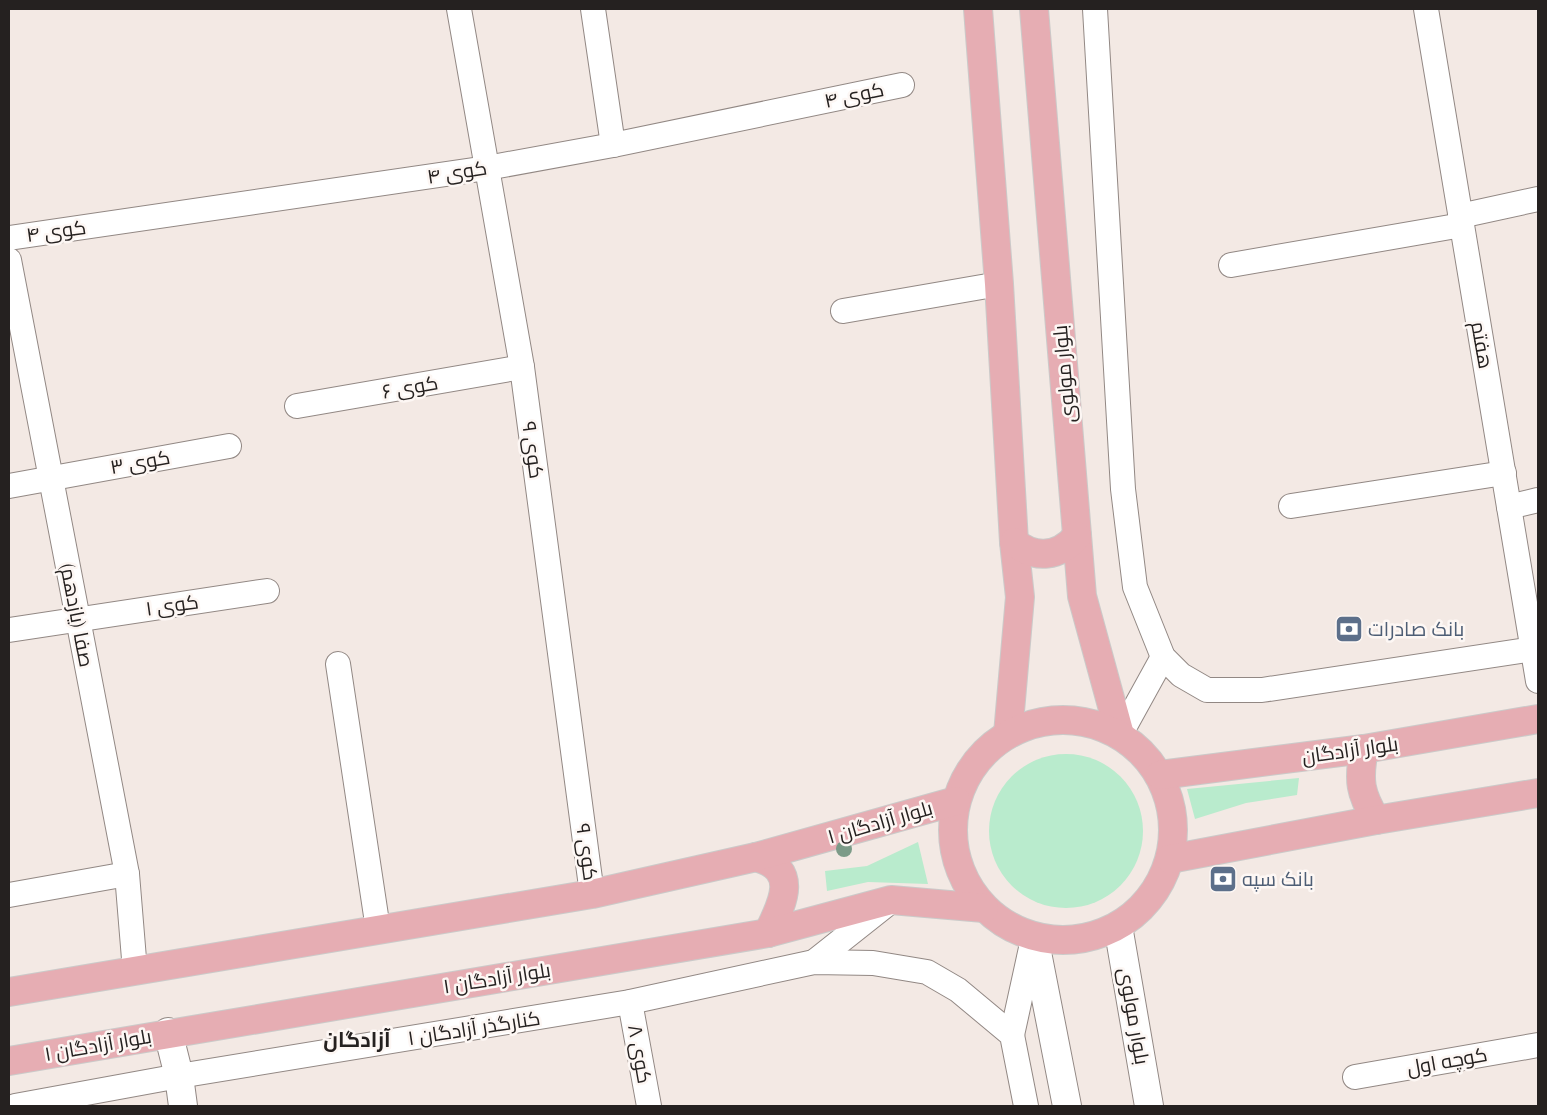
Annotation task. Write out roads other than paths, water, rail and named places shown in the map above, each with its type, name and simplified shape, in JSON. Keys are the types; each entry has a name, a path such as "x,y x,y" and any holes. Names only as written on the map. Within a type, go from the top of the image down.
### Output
{"main road":[{"path":"978,9 1000,284 1014,542 1020,597 1008,734"},
{"name":"بلوار مولوی","path":"1034,9 1082,596 1120,735"},
{"path":"1014,542 1030,552 1049,554 1069,545 1077,536"},
{"name":"بلوار آزادگان","path":"1160,775 1364,750 1538,719"},
{"path":"1053,720 1076,720 1099,725 1120,735 1143,753 1160,775 1170,802 1174,831 1170,860 1159,886 1141,909 1118,926 1091,938 1062,941 1034,937 1007,926 984,908 966,885 955,858 952,829 956,801 967,774 985,751 1008,734 1030,725 1053,720"},
{"path":"1364,750 1360,770 1363,798 1376,820"},
{"path":"1170,860 1376,820 1538,793"},
{"name":"بلوار آزادگان ۱","path":"9,992 592,894 756,857 956,801"},
{"path":"756,857 766,860 778,870 785,882 785,897 768,933"},
{"name":"بلوار آزادگان ۱","path":"9,1061 168,1032 768,933 891,900 984,908"},
{"name":"بلوار مولوی","path":"1118,926 1149,1106"},
{"path":"1034,937 1067,1106"},
{"path":"168,1032 179,1076 183,1106"}],"street":[{"name":"کوی ۹","path":"459,9 522,367 592,894"},
{"path":"593,9 613,145"},
{"path":"1095,9 1123,489 1136,587 1163,657 1181,675 1207,690 1262,690 1533,648"},
{"name":"هفتم","path":"1426,9 1538,681"},
{"name":"کوی ۴","path":"9,238 487,168 613,145 902,85"},
{"path":"1231,265 1461,221 1538,199"},
{"name":"صفا (یازدهم)","path":"9,260 127,874 135,971"},
{"path":"843,311 1000,284"},
{"name":"کوی ۶","path":"297,406 522,367"},
{"name":"کوی ۳","path":"51,479 229,446"},
{"path":"1290,506 1504,473"},
{"path":"9,486 51,479"},
{"path":"1509,507 1538,500"},
{"name":"کوی ۱","path":"9,630 267,591"},
{"path":"1120,735 1163,657"},
{"path":"338,664 378,929"},
{"path":"9,896 127,874"},
{"path":"814,962 891,900"},
{"path":"1026,1106 1012,1034 1034,937"},
{"name":"کنارگذر آزادگان ۱","path":"15,1106 179,1076 630,1002 814,962 873,963 928,972 958,990 1012,1034"},
{"name":"کوی ۸","path":"630,1002 649,1106"},
{"name":"کوچه اول","path":"1355,1077 1538,1045"}],"place":[{"name":"بانک صادرات","path":"1349,629"},
{"name":"بانک سپه","path":"1223,879"}],"district":[{"name":"آزادگان","path":"357,1040"}]}
